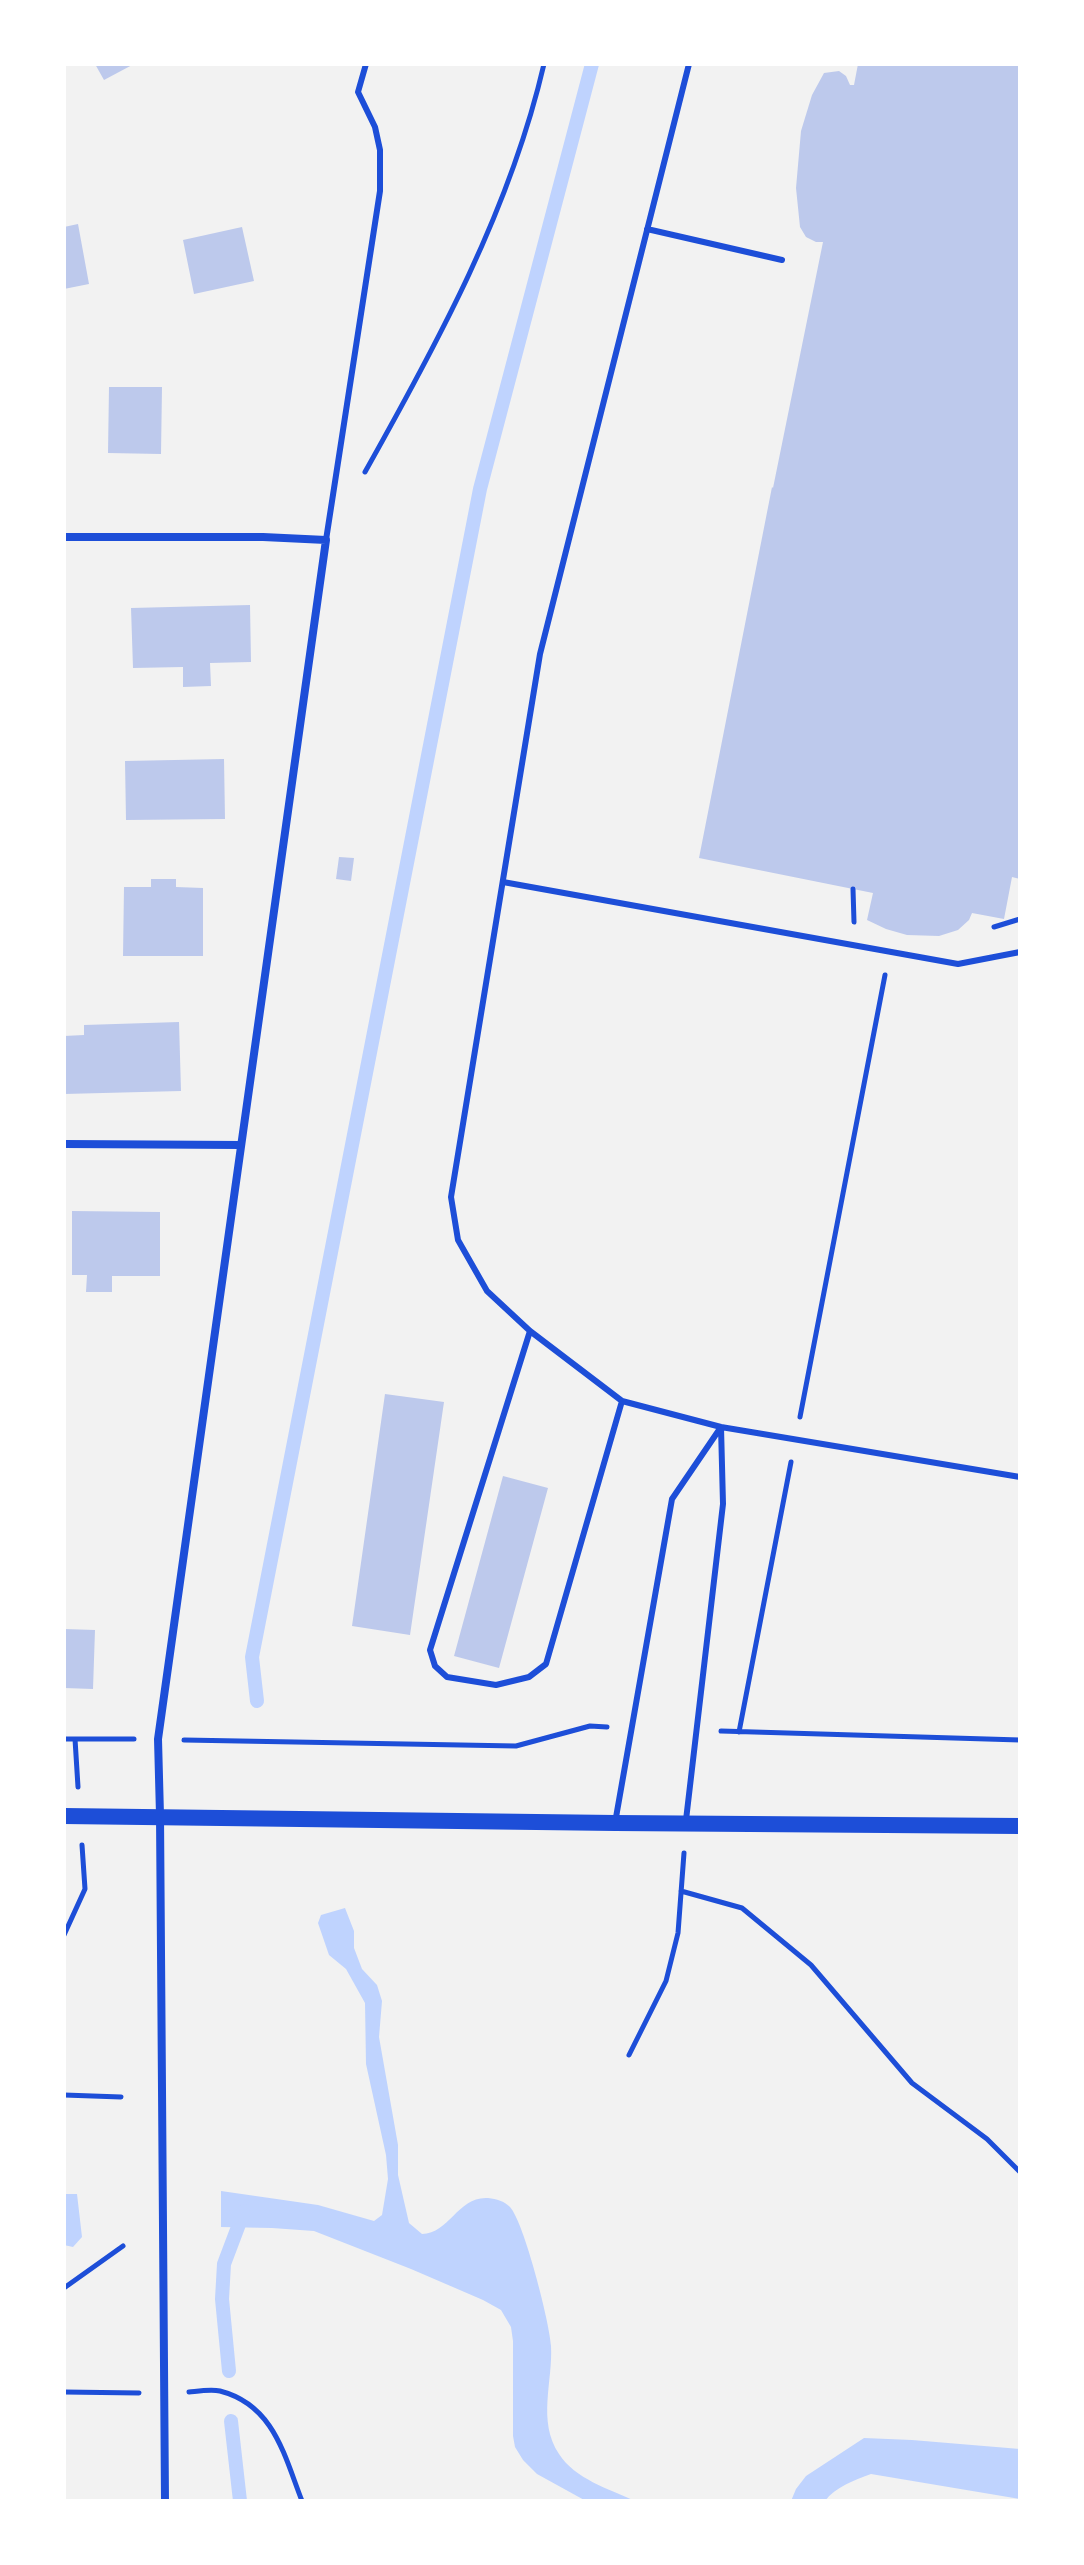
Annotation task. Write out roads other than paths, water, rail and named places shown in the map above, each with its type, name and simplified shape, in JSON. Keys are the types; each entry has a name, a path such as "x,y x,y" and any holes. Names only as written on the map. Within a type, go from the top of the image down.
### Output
{"main road":[{"path":"64,1816 1020,1826"}],"street":[{"path":"64,537 326,540 158,1739 165,2501"},
{"path":"64,1144 241,1145"}],"lane":[{"path":"326,540 380,191 380,150 375,127 358,92 366,64"},
{"path":"689,64 540,654 451,1197 458,1240 487,1291 530,1331 622,1401 721,1427 1020,1477"},
{"path":"647,229 782,260"},
{"path":"503,882 958,964 1020,952"},
{"path":"530,1331 430,1650 435,1666 447,1677 496,1685 529,1677 546,1664 622,1401"},
{"path":"615,1823 672,1499 721,1427"},
{"path":"686,1824 723,1504 721,1427"}],"water":[{"path":"345,1908 354,1931 354,1948 362,1969 377,1985 382,2001 379,2037 398,2145 398,2175 409,2223 422,2234 432,2232 461,2208 478,2199 497,2200 510,2207 529,2252 550,2334 547,2415 552,2441 574,2470 635,2501 586,2501 537,2474 523,2460 513,2436 511,2327 501,2310 411,2269 314,2231 221,2227 221,2191 318,2205 374,2221 382,2215 388,2179 386,2155 366,2064 365,2003 346,1969 329,1955 318,1923 321,1915"},
{"path":"64,2194 77,2194 82,2237 73,2247 64,2245"},
{"path":"864,2438 1020,2449 1020,2499 871,2474 840,2488 825,2501 791,2501 806,2476"}],"waterway":[{"path":"257,1701 252,1657 480,489 592,64"},
{"path":"229,2371 222,2299 224,2264 244,2211"},
{"path":"231,2421 240,2501"}]}
